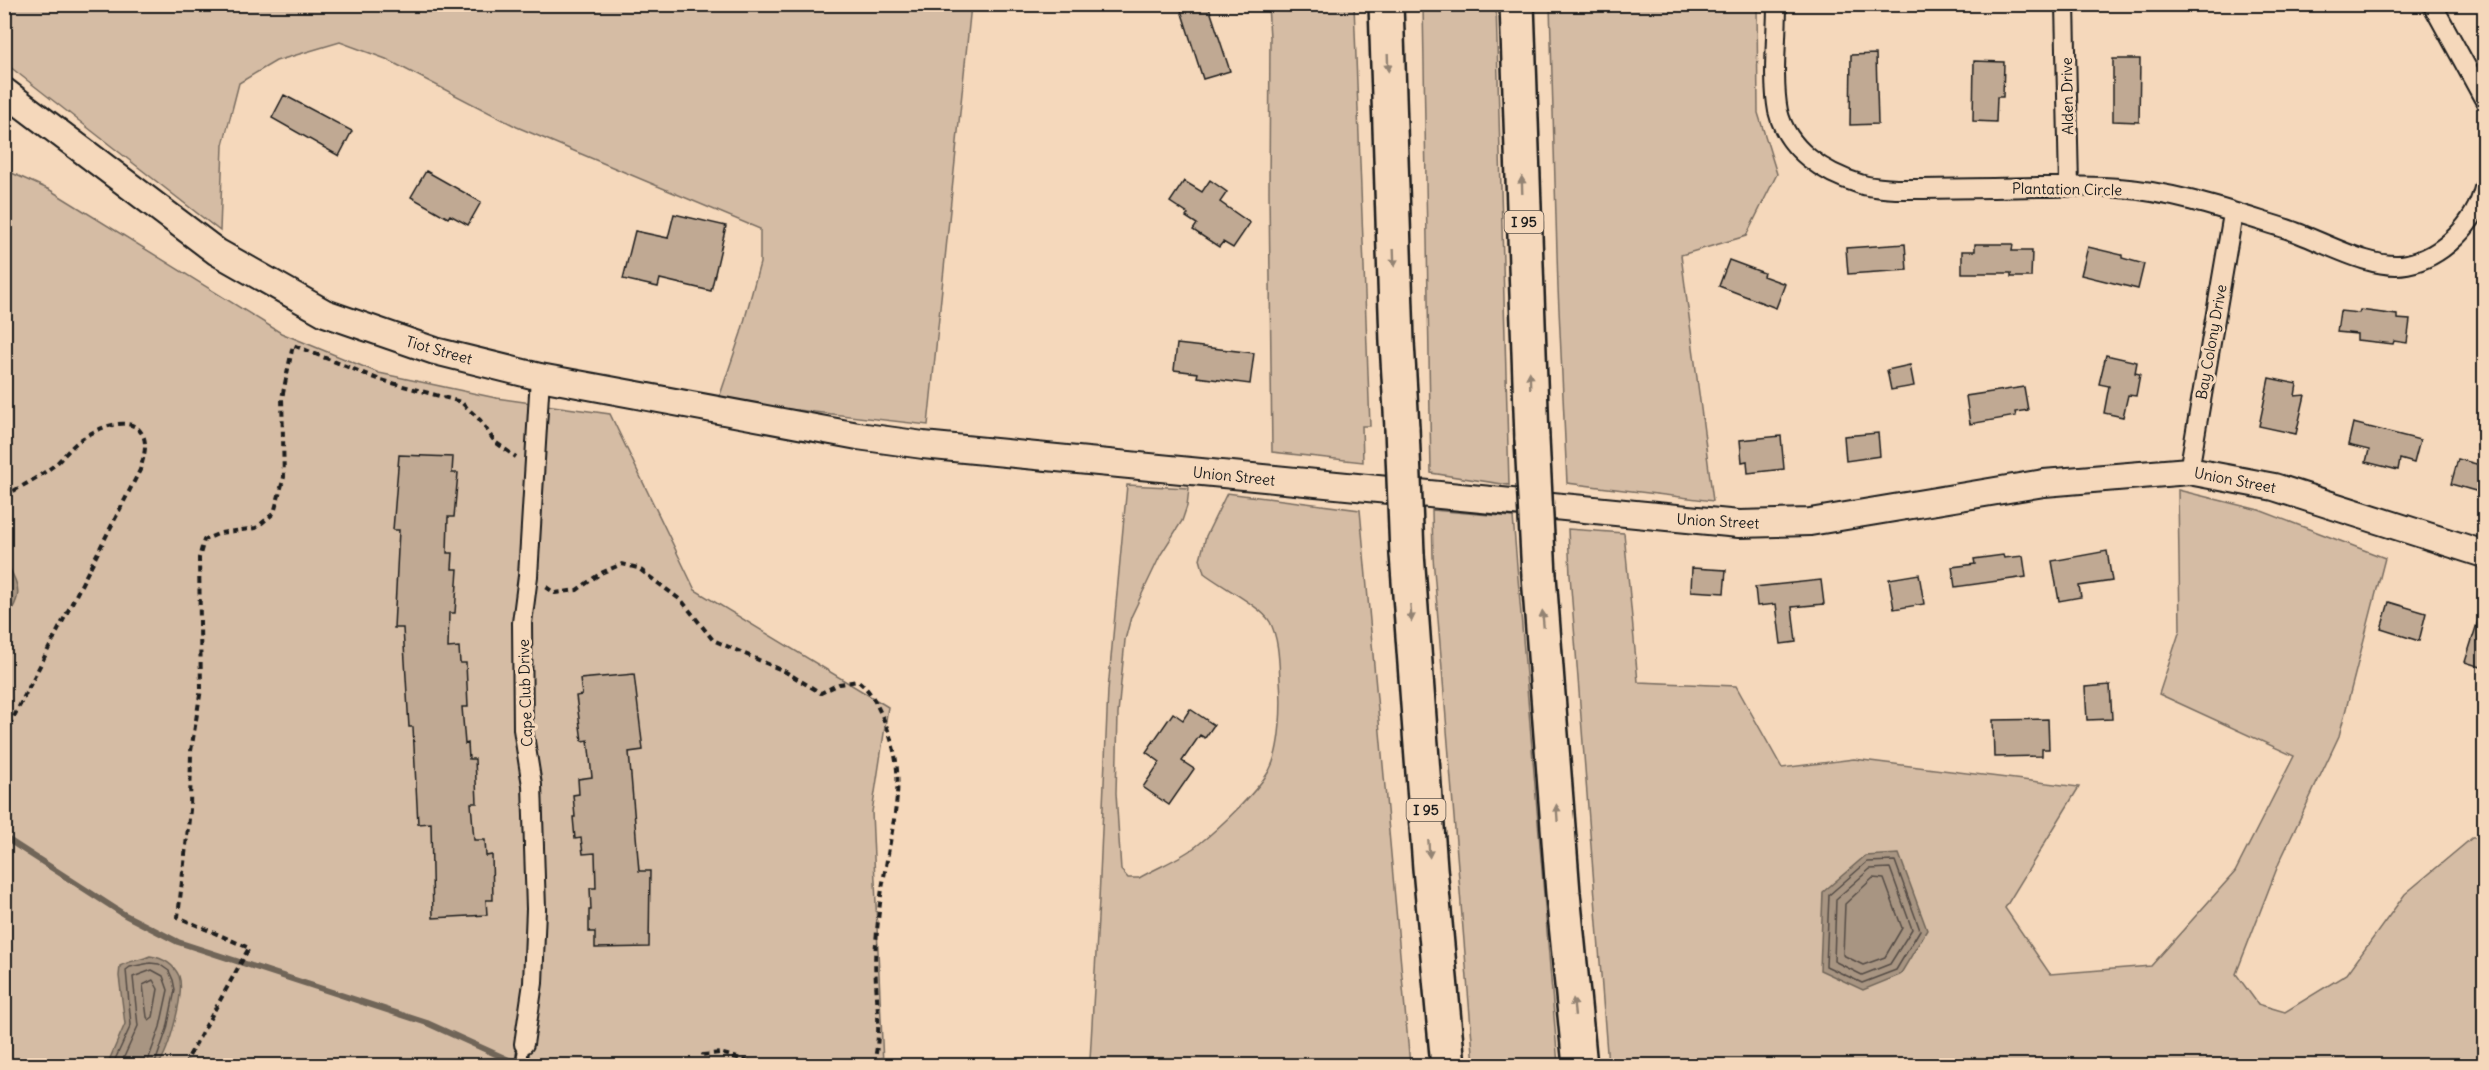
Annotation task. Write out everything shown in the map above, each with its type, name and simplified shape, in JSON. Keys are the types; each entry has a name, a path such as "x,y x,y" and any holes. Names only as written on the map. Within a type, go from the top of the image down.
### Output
{"highway":[{"name":"I 95","path":"1386,4 1396,331 1407,554 1448,1065"},
{"name":"I 95","path":"1517,4 1539,576 1564,904 1580,1065"}],"main road":[{"name":"Tiot Street","path":"4,91 216,252 325,313 442,353 540,377 847,434 940,446"},
{"name":"Union Street","path":"940,446 1739,524 1810,522 2044,483 2189,471 2274,487 2484,554"}],"street":[{"name":"Plantation Circle","path":"1777,4 1779,111 1789,137 1807,158 1861,185 1896,189 2119,188 2158,194 2311,236 2377,264 2406,265 2427,258 2454,238 2473,217 2484,188"},
{"name":"Alden Drive","path":"2065,4 2068,187"},
{"path":"2432,4 2484,99"},
{"name":"Bay Colony Drive","path":"2189,471 2233,214"},
{"name":"Cape Club Drive","path":"524,1044 533,984 536,909 532,785 523,729 522,623 528,576 540,377"}],"lane":[{"path":"521,1065 524,1044"}],"path":[{"path":"186,1065 249,948 178,917 190,810 191,752 201,689 200,558 204,540 220,533 256,528 274,513 284,477 282,398 293,345 378,380 461,402 480,420 495,442 534,470"},
{"path":"4,496 47,471 57,464 77,442 106,425 121,424 135,427 143,436 145,451 140,470 4,736"},
{"path":"528,576 555,593 577,590 601,573 622,564 638,568 682,601 713,640 784,671 821,693 840,684 858,681 869,689 896,753 898,780 876,944 879,1016 877,1048 873,1065"},
{"path":"702,1064 703,1055 720,1053 766,1065"}],"shaded area":[{"path":"4,5 971,5 928,425 718,401 741,333 760,263 760,229 517,127 386,59 340,42 276,61 239,83 223,145 220,231 5,63"},
{"path":"1268,5 1354,5 1370,426 1362,426 1363,462 1272,452"},
{"path":"1423,5 1496,5 1509,485 1431,473"},
{"path":"1550,5 1757,5 1758,113 1777,174 1746,236 1681,255 1713,501 1567,483 1558,288"},
{"path":"5,170 50,190 281,333 379,373 496,398 610,414 695,590 888,707 872,812 883,1065 5,1065"},
{"path":"1127,485 1189,488 1182,521 1161,554 1131,617 1125,640 1118,714 1116,793 1121,870 1128,878 1139,878 1185,854 1207,837 1237,810 1263,780 1276,751 1280,727 1281,690 1278,651 1273,629 1265,616 1250,603 1204,573 1200,559 1206,536 1227,493 1360,510 1410,1065 1103,1066 1090,1060 1108,690"},
{"path":"2178,490 2259,510 2385,558 2339,736 2279,863 2236,974 2258,1004 2285,1012 2347,974 2405,894 2472,838 2484,837 2484,1065 1608,1065 1568,529 1624,533 1638,682 1736,686 1782,768 1854,759 2079,787 2005,908 2050,974 2151,966 2235,872 2294,756 2159,694 2180,630"},
{"path":"1432,510 1513,517 1558,1065 1474,1065 1433,557"}],"water":[{"path":"5,559 18,590 15,603 5,621"},
{"path":"1899,854 1927,930 1900,975 1863,990 1820,970 1823,892 1865,856"},
{"path":"150,956 167,962 179,976 178,1008 167,1048 158,1065 107,1065 125,1024 119,976 120,966"}],"building":[{"path":"1179,4 1208,4 1230,71 1203,79"},
{"path":"1876,54 1878,124 1850,125 1851,55"},
{"path":"2113,59 2140,59 2139,122 2113,121"},
{"path":"1974,61 2004,62 2003,97 1997,97 1996,122 1973,121"},
{"path":"284,95 352,131 339,156 272,118"},
{"path":"426,171 481,202 468,225 450,215 448,218 411,197"},
{"path":"1210,180 1227,192 1220,202 1250,223 1233,248 1223,242 1219,247 1193,230 1197,224 1186,217 1188,214 1170,202 1184,181 1202,192"},
{"path":"674,214 726,226 711,291 660,279 658,287 623,279 635,231 668,238"},
{"path":"1905,244 1907,270 1848,274 1846,248"},
{"path":"1975,244 2013,244 2012,251 2032,251 2031,277 2011,277 2011,273 1962,273 1962,251 1975,251"},
{"path":"2088,247 2122,255 2122,258 2144,264 2138,289 2081,275"},
{"path":"1729,260 1764,273 1763,276 1785,284 1776,308 1719,286"},
{"path":"2360,310 2397,315 2397,319 2410,320 2407,343 2394,341 2393,344 2357,340 2357,334 2337,332 2340,311 2359,313"},
{"path":"1177,344 1254,353 1250,384 1197,377 1198,373 1174,370"},
{"path":"2106,355 2137,362 2135,373 2140,374 2136,396 2128,395 2123,417 2104,413 2109,386 2099,384"},
{"path":"1910,365 1914,386 1891,390 1887,370"},
{"path":"2269,378 2297,384 2295,396 2305,395 2296,434 2259,426"},
{"path":"2024,387 2028,410 2015,412 2016,416 1970,424 1966,396"},
{"path":"2353,423 2420,440 2414,463 2400,459 2398,470 2366,462 2369,450 2348,445"},
{"path":"1878,433 1880,456 1846,461 1844,436"},
{"path":"1781,436 1784,469 1748,473 1747,461 1742,462 1740,440"},
{"path":"399,455 453,457 452,473 458,473 454,517 448,517 447,553 453,553 452,569 458,569 455,613 449,613 448,648 459,647 460,663 466,663 468,707 462,707 465,744 468,743 469,759 475,759 477,803 471,803 474,840 485,840 486,856 492,855 493,900 486,900 487,915 433,918 431,823 418,824 413,727 409,727 403,628 394,628 399,530 393,530"},
{"path":"2458,459 2484,466 2479,492 2451,484"},
{"path":"2107,551 2112,581 2079,586 2081,597 2059,601 2052,561"},
{"path":"2003,555 2004,558 2023,556 2026,577 1955,587 1952,567 1975,564 1974,559"},
{"path":"1692,568 1726,570 1724,593 1691,591"},
{"path":"1919,574 1924,604 1894,609 1889,579"},
{"path":"1821,580 1824,604 1792,607 1796,642 1781,644 1776,604 1757,606 1755,587"},
{"path":"2389,602 2426,613 2419,641 2381,629"},
{"path":"2481,611 2484,612 2484,668 2465,662"},
{"path":"634,674 643,750 629,752 639,871 650,871 649,947 595,948 595,932 589,932 589,910 591,910 590,888 596,888 595,853 583,854 581,838 575,839 573,817 575,817 573,795 579,794 578,779 592,777 588,740 582,741 576,696 582,695 580,679"},
{"path":"2110,685 2112,719 2087,720 2085,687"},
{"path":"1190,709 1214,725 1205,738 1200,735 1182,761 1194,769 1169,805 1143,787 1160,762 1146,752 1173,713 1183,720"},
{"path":"2048,719 2049,749 2042,749 2042,756 1994,757 1993,720"}],"waterway":[{"path":"4,837 125,915 178,942 427,1023 511,1061 538,1066"}]}
